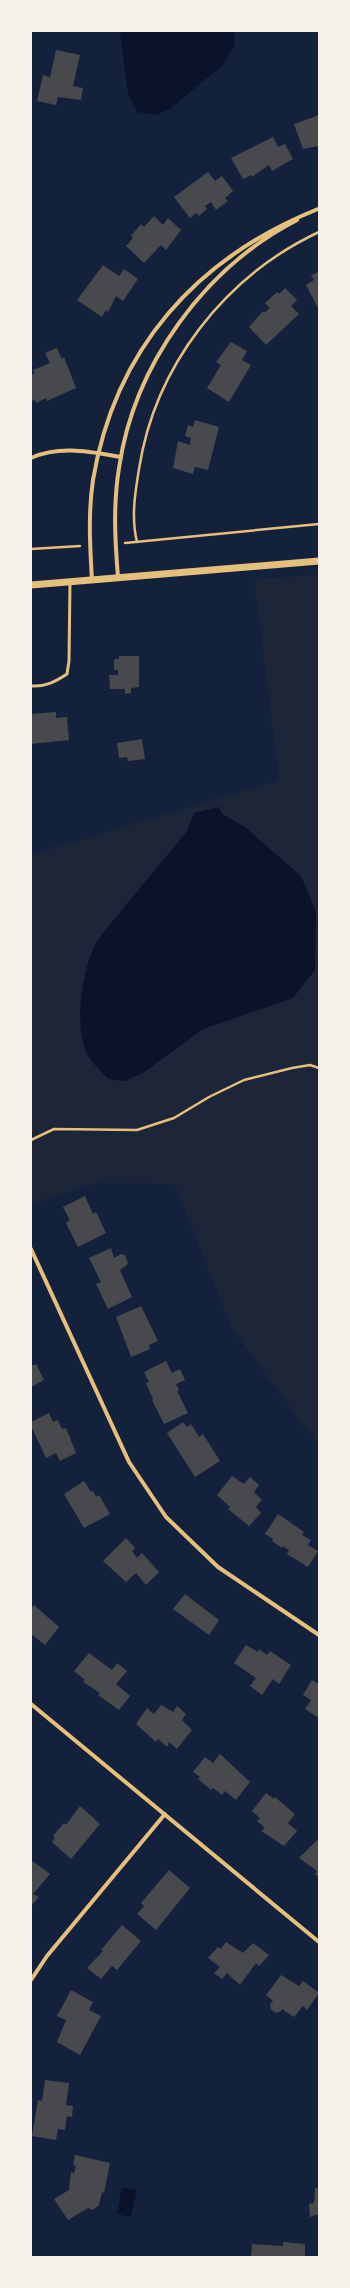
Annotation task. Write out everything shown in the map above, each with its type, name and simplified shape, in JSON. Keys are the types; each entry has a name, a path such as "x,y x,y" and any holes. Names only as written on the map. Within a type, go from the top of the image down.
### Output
{"street":[{"path":"92,580 90,507 99,453 108,420 127,375 149,340 178,302 212,269 246,244 282,224 319,209"},
{"path":"118,577 115,544 116,491 121,457 134,410 145,382 170,335 184,316 224,271 271,235 319,209"},
{"path":"31,458 42,453 62,450 99,453 121,457"},
{"path":"31,585 319,561"},
{"path":"31,1249 129,1462 166,1517 218,1567 319,1635"},
{"path":"31,1704 319,1942"},
{"path":"31,1980 47,1956 165,1814"}],"lane":[{"path":"31,686 41,686 55,682 67,674 69,661 70,582"}],"path":[{"path":"137,542 133,519 142,446 151,417 184,351 198,329 219,303 238,286 276,255 319,232"},
{"path":"115,544 319,524"},
{"path":"31,549 90,546"},
{"path":"31,1140 54,1129 137,1130 174,1118 208,1097 244,1080 310,1065 319,1068"}],"shaded area":[{"path":"120,31 234,31 235,44 224,64 170,109 156,115 137,112 128,94"},
{"path":"319,575 319,1446 231,1327 175,1184 96,1183 31,1204 31,855 279,780 254,579"},
{"path":"219,807 222,814 245,827 301,876 316,912 315,970 293,998 203,1029 143,1073 125,1081 108,1079 86,1052 82,1039 80,1010 84,979 92,951 98,939 187,831 194,813"},
{"path":"122,2187 137,2190 131,2217 117,2214"}],"building":[{"path":"56,50 80,55 73,86 83,88 81,100 58,97 56,105 37,101 43,75 50,77"},
{"path":"319,115 319,146 303,149 294,124"},
{"path":"273,137 278,147 285,144 293,159 272,171 269,165 252,177 251,175 243,179 231,158"},
{"path":"208,172 215,181 222,176 233,191 225,198 228,201 216,210 211,202 205,206 207,209 199,216 196,213 190,218 174,197"},
{"path":"154,216 163,225 168,218 181,230 166,250 161,245 144,263 126,246 133,238 131,236 141,224 144,227"},
{"path":"103,265 119,276 124,269 138,279 123,301 116,296 108,312 106,310 102,317 77,300"},
{"path":"318,272 319,310 306,285 314,280 311,275"},
{"path":"285,288 297,300 291,306 299,314 266,345 249,327 263,311 264,313 270,308 265,303 277,292 279,294"},
{"path":"231,342 247,351 242,360 251,365 229,402 207,388 221,365 216,362"},
{"path":"57,348 62,359 64,357 76,388 47,401 46,398 36,403 35,400 31,401 31,375 35,373 33,370 50,363 45,353"},
{"path":"195,420 219,427 208,470 195,467 193,474 173,468 178,441 190,445 191,438 185,436 188,425 193,427"},
{"path":"119,656 139,656 139,687 131,688 131,693 125,694 125,689 110,689 109,675 118,675 118,670 114,670 114,659 119,659"},
{"path":"56,712 56,718 67,717 69,740 31,744 31,714"},
{"path":"142,739 145,759 128,761 127,757 119,758 117,743"},
{"path":"85,1196 93,1214 96,1212 106,1233 78,1247 66,1223 70,1220 63,1207"},
{"path":"111,1248 114,1258 121,1254 125,1255 128,1264 120,1270 132,1297 108,1309 96,1284 101,1282 89,1258"},
{"path":"141,1306 158,1341 149,1345 150,1349 131,1357 116,1317"},
{"path":"166,1361 172,1373 180,1369 185,1380 176,1384 179,1390 177,1391 188,1413 164,1424 152,1400 153,1399 146,1383 149,1382 144,1372"},
{"path":"36,1364 44,1380 31,1387 31,1366"},
{"path":"49,1413 53,1422 58,1420 62,1429 66,1428 76,1453 60,1461 56,1453 46,1458 31,1426 31,1422"},
{"path":"183,1422 187,1427 191,1424 199,1437 203,1434 220,1461 195,1477 167,1433"},
{"path":"232,1476 244,1484 250,1477 259,1485 254,1492 262,1500 256,1507 261,1513 249,1526 228,1509 230,1507 217,1495"},
{"path":"84,1481 96,1497 99,1495 110,1514 84,1528 64,1494"},
{"path":"278,1514 304,1532 302,1535 311,1540 308,1545 318,1551 308,1567 287,1554 289,1550 283,1546 282,1548 272,1541 273,1539 265,1534"},
{"path":"126,1538 135,1548 132,1551 137,1558 142,1553 159,1572 146,1585 136,1573 126,1582 103,1561"},
{"path":"185,1594 219,1620 209,1635 173,1609"},
{"path":"34,1605 59,1627 45,1645 31,1634 31,1608"},
{"path":"246,1645 258,1652 259,1649 267,1655 270,1651 291,1665 279,1684 273,1679 262,1695 250,1686 256,1678 234,1663"},
{"path":"89,1653 112,1670 117,1663 127,1671 116,1684 130,1696 119,1710 98,1695 100,1693 83,1682 85,1680 74,1671"},
{"path":"312,1680 319,1684 319,1718 305,1709 311,1700 303,1695"},
{"path":"161,1705 173,1712 177,1706 186,1714 182,1720 192,1730 177,1749 169,1742 167,1747 158,1739 156,1742 136,1724 147,1708 154,1714"},
{"path":"220,1754 250,1782 236,1800 225,1791 222,1795 213,1788 211,1790 198,1779 200,1777 193,1772 205,1757 213,1763"},
{"path":"266,1793 274,1799 275,1797 295,1814 288,1823 297,1831 284,1846 261,1831 265,1828 257,1821 260,1818 252,1811"},
{"path":"80,1806 100,1824 71,1859 52,1842 55,1838 53,1836 64,1823 66,1825"},
{"path":"319,1838 319,1877 315,1874 317,1871 299,1858"},
{"path":"31,1860 50,1874 33,1894 39,1897 31,1906"},
{"path":"169,1870 190,1888 156,1930 137,1914 144,1906 141,1903"},
{"path":"122,1925 141,1941 117,1970 112,1966 101,1979 87,1968 103,1951 101,1950"},
{"path":"226,1942 243,1953 253,1943 269,1955 259,1966 256,1963 240,1985 227,1973 222,1979 214,1973 220,1967 208,1958 218,1947 221,1949"},
{"path":"281,1975 299,1986 303,1981 319,1993 307,2010 303,2006 294,2017 282,2009 280,2012 275,2013 271,2009 270,2004 273,2001 266,1995"},
{"path":"71,1990 93,2002 89,2010 101,2016 80,2055 57,2042 66,2020 57,2016"},
{"path":"45,2080 69,2083 66,2105 73,2106 72,2117 67,2116 65,2130 58,2129 56,2140 32,2136 38,2100 42,2101"},
{"path":"75,2155 110,2163 104,2193 102,2192 99,2205 93,2210 88,2208 68,2220 54,2199 69,2190 71,2172 74,2173 76,2166 73,2165"},
{"path":"315,2188 319,2188 319,2214 310,2217 309,2204 314,2203"},
{"path":"283,2242 305,2244 305,2257 251,2257 252,2244 283,2246"}]}
